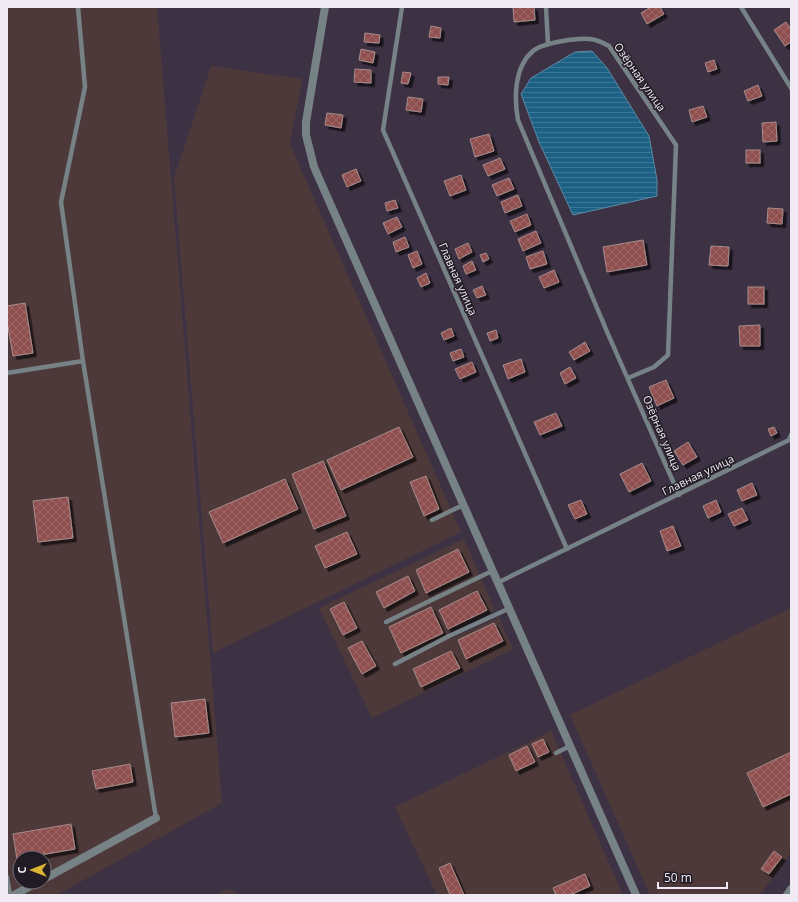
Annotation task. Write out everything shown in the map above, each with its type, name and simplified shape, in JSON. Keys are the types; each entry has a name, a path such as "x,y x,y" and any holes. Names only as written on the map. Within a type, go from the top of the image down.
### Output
{"street":[{"path":"325,7 306,122 309,150 314,167 508,609 636,895"},
{"path":"52,875 156,818"},
{"path":"787,895 791,889"},
{"path":"14,895 23,890"}],"lane":[{"path":"78,7 85,87 61,202 83,361 156,818"},
{"name":"Главная улица","path":"402,7 383,130 567,549"},
{"path":"546,7 548,44"},
{"path":"741,7 791,88"},
{"name":"Озёрная улица","path":"628,378 654,367 668,354 676,145 609,46 598,39 586,38 548,44 534,50 525,59 516,88 515,104 518,120 608,334 679,495"},
{"path":"7,373 83,361"},
{"name":"Главная улица","path":"497,583 789,440 791,435"},
{"path":"432,520 463,505"},
{"path":"386,622 492,571"},
{"path":"395,664 449,636 508,609"},
{"path":"556,753 570,746"},
{"path":"7,877 10,895"}],"shaded area":[{"path":"7,7 157,7 222,803 57,895 7,895"},
{"path":"211,66 302,79 290,144 461,532 213,653 174,177"},
{"path":"464,539 495,610 448,632 450,639 499,617 513,649 372,718 319,608"},
{"path":"791,608 791,853 760,895 650,895 570,715"},
{"path":"551,731 623,895 437,895 395,807"},
{"path":"228,889 243,895 215,895"}],"water":[{"path":"592,51 607,68 649,136 657,180 657,196 573,215 539,142 521,94 531,78 575,52"}],"building":[{"path":"513,7 534,7 535,20 514,22"},
{"path":"651,7 660,7 664,14 647,24 641,13"},
{"path":"786,22 791,29 791,42 785,46 774,30"},
{"path":"431,26 441,28 440,38 429,37"},
{"path":"365,33 380,35 379,43 364,42"},
{"path":"361,49 375,52 373,63 359,60"},
{"path":"714,60 717,69 708,72 705,63"},
{"path":"355,69 371,70 371,83 354,82"},
{"path":"403,72 411,73 408,84 401,83"},
{"path":"438,77 449,77 448,85 438,84"},
{"path":"758,85 762,96 748,101 744,91"},
{"path":"408,97 423,99 421,112 406,110"},
{"path":"703,106 707,117 692,122 689,110"},
{"path":"327,113 343,115 341,128 325,125"},
{"path":"776,122 777,141 763,142 762,123"},
{"path":"489,134 494,151 475,157 470,139"},
{"path":"746,150 760,150 760,163 746,163"},
{"path":"500,158 505,169 488,176 483,165"},
{"path":"356,169 361,181 347,187 342,175"},
{"path":"461,175 466,190 450,196 444,181"},
{"path":"509,178 514,189 497,196 492,185"},
{"path":"518,195 522,206 505,213 501,202"},
{"path":"395,200 398,208 387,211 385,203"},
{"path":"768,208 783,209 782,224 767,223"},
{"path":"527,214 531,225 515,232 510,221"},
{"path":"397,217 402,227 388,234 383,223"},
{"path":"536,231 541,243 523,251 518,239"},
{"path":"405,237 409,247 396,252 393,242"},
{"path":"643,240 647,265 607,272 603,247"},
{"path":"468,243 472,252 459,259 455,249"},
{"path":"711,246 729,247 728,266 709,265"},
{"path":"417,251 422,264 413,268 408,255"},
{"path":"543,251 547,264 530,269 526,257"},
{"path":"486,253 489,259 483,262 480,255"},
{"path":"472,261 476,270 466,274 463,266"},
{"path":"554,270 559,282 544,288 539,277"},
{"path":"426,273 430,283 421,287 417,278"},
{"path":"482,286 486,295 477,298 473,290"},
{"path":"748,287 764,287 764,304 748,304"},
{"path":"25,303 33,353 13,356 7,321 7,306"},
{"path":"760,325 760,346 740,346 739,326"},
{"path":"451,328 454,336 444,340 441,333"},
{"path":"496,330 498,338 490,341 487,333"},
{"path":"585,342 590,351 574,360 569,352"},
{"path":"461,349 464,357 453,361 450,353"},
{"path":"521,359 525,372 508,379 503,365"},
{"path":"472,362 476,372 460,379 455,369"},
{"path":"570,367 576,378 565,384 560,373"},
{"path":"666,380 674,398 657,406 649,387"},
{"path":"556,413 562,426 540,435 534,422"},
{"path":"399,427 413,457 341,490 327,460"},
{"path":"774,427 777,433 771,436 768,429"},
{"path":"688,442 697,457 683,465 674,451"},
{"path":"323,461 346,516 314,529 292,474"},
{"path":"642,463 651,481 629,492 620,474"},
{"path":"426,476 439,509 424,516 410,482"},
{"path":"285,479 298,509 223,543 209,512"},
{"path":"752,483 757,495 742,501 737,490"},
{"path":"68,497 73,538 38,542 33,501"},
{"path":"581,500 587,514 575,519 568,505"},
{"path":"716,500 721,512 708,518 703,506"},
{"path":"742,508 748,520 734,526 728,514"},
{"path":"673,526 681,546 667,551 660,531"},
{"path":"347,532 357,554 325,568 315,546"},
{"path":"458,549 469,572 426,593 416,570"},
{"path":"408,576 415,591 384,608 376,592"},
{"path":"477,591 487,610 448,629 439,610"},
{"path":"344,602 357,628 343,635 330,609"},
{"path":"431,607 443,633 401,653 389,627"},
{"path":"494,623 503,641 466,659 458,640"},
{"path":"362,641 376,666 362,674 348,648"},
{"path":"451,651 460,668 421,687 413,669"},
{"path":"205,699 209,733 175,737 171,703"},
{"path":"543,739 549,752 538,757 532,744"},
{"path":"527,746 535,762 516,771 509,755"},
{"path":"791,752 791,794 763,807 747,773"},
{"path":"130,764 133,782 96,789 92,771"},
{"path":"71,824 75,849 52,853 52,850 16,850 13,834"},
{"path":"774,851 782,857 769,874 761,869"},
{"path":"450,863 464,895 450,895 439,868"},
{"path":"585,874 590,886 570,895 556,895 553,888"}]}
